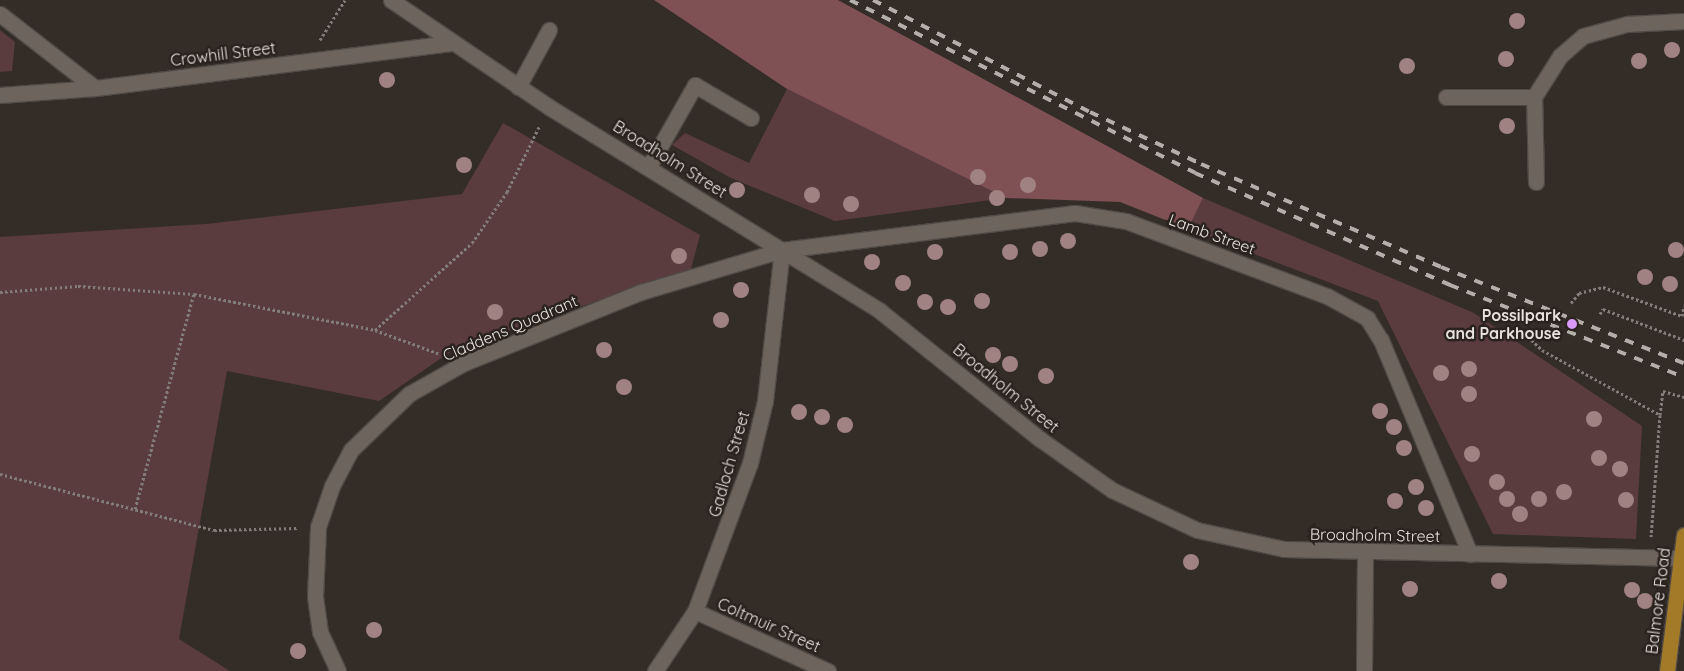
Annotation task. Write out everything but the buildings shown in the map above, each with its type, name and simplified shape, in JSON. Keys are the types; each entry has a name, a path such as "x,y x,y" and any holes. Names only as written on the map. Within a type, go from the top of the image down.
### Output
{"main road":[{"name":"Balmore Road","path":"1667,671 1684,535"}],"street":[{"name":"Broadholm Street","path":"391,0 451,43 549,107 649,166 916,337 1040,439 1112,490 1196,530 1284,549 1365,554 1649,555 1680,558"},
{"path":"0,14 95,88"},
{"path":"1536,182 1534,97 1560,56 1583,36 1627,24 1684,21"},
{"path":"518,87 549,30"},
{"name":"Crowhill Street","path":"0,95 95,88 451,43"},
{"path":"649,166 696,84 752,118"},
{"path":"1446,97 1534,97"},
{"name":"Lamb Street","path":"782,250 1075,213 1126,221 1327,296 1367,318 1381,340 1470,554"},
{"name":"Claddens Quadrant","path":"338,671 320,632 315,597 318,527 332,486 352,450 409,394 464,363 641,292 782,250"},
{"name":"Gadloch Street","path":"655,671 695,611 728,530 758,428 773,345 782,250"},
{"path":"1364,671 1365,554"},
{"name":"Coltmuir Street","path":"695,611 828,671"}],"path":[{"path":"306,61 345,0"},
{"path":"375,330 472,243 508,192 549,107"},
{"path":"0,292 78,286 194,294 375,330 464,363"},
{"path":"1571,303 1579,293 1602,287 1682,316 1684,306"},
{"path":"135,509 194,294"},
{"path":"1600,314 1603,309 1684,340"},
{"path":"1524,332 1542,350 1660,414"},
{"path":"1649,555 1662,391 1684,397"},
{"path":"0,474 214,530 318,527"}],"shaded area":[{"path":"654,0 838,0 1203,198 1188,229 1120,202 1006,198 787,89"},
{"path":"0,30 15,42 12,71 0,72"},
{"path":"787,89 1006,198 835,221 731,178 672,145 685,133 749,163"},
{"path":"503,123 700,235 691,269 453,350 379,401 227,371 179,639 230,671 0,671 0,237 206,224 462,194"},
{"path":"1203,198 1474,313 1642,426 1636,539 1493,534 1378,301 1188,229"}],"railway":[{"path":"850,0 1195,173 1450,285 1684,377"},
{"path":"873,0 1090,112 1201,164 1441,267 1684,363"}],"place":[{"name":"Possilpark and Parkhouse","path":"1572,324"}]}
